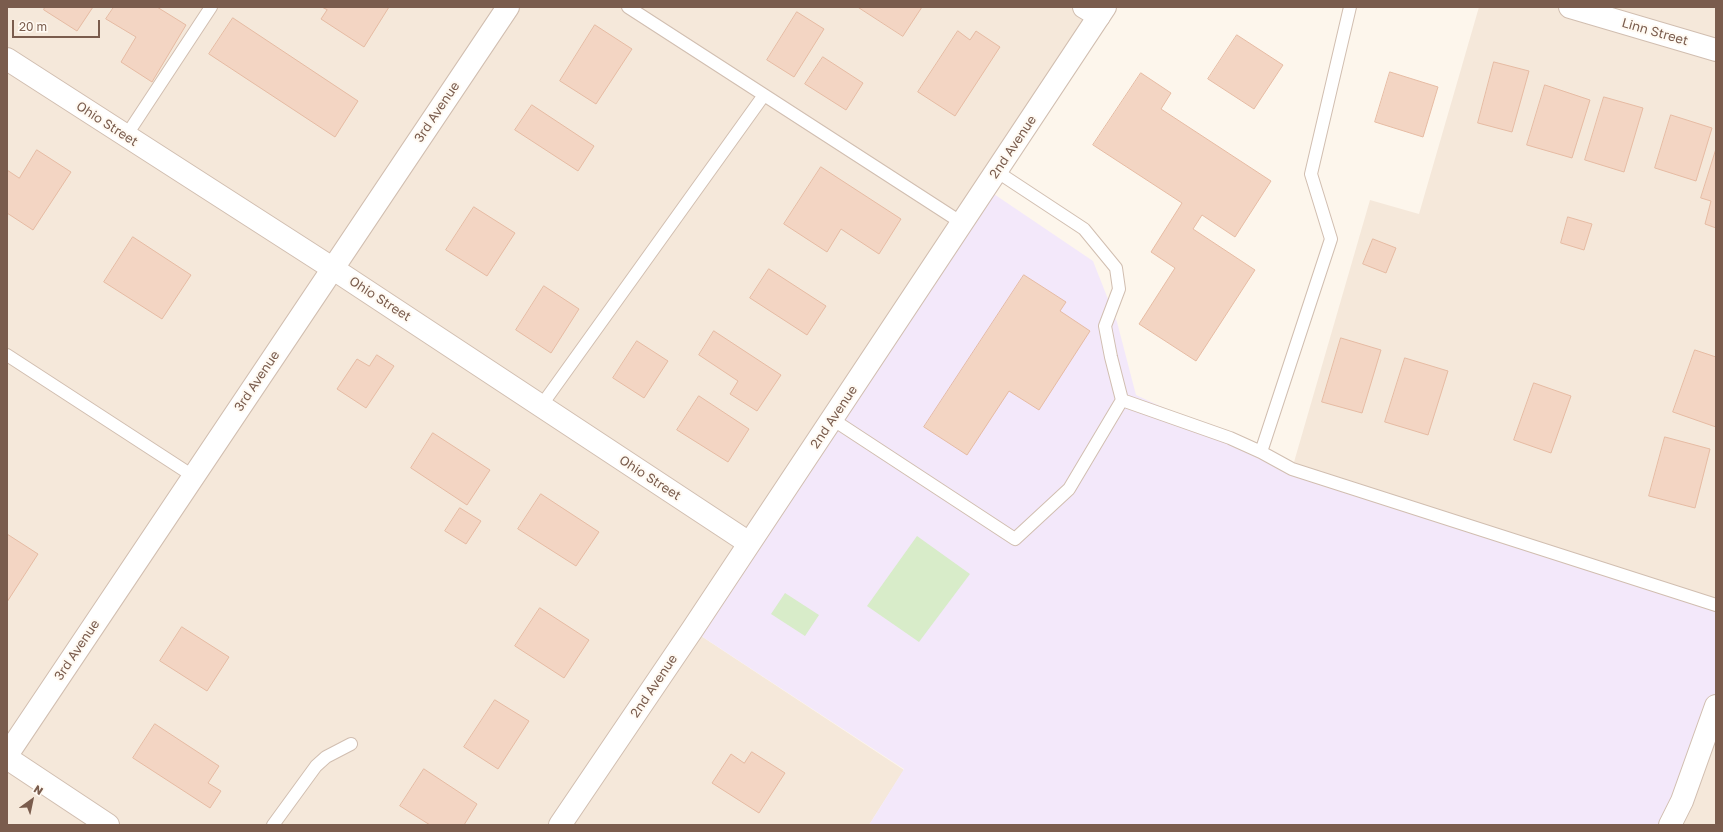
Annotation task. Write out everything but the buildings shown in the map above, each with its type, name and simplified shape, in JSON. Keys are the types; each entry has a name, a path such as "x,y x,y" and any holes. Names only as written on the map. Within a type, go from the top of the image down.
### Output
{"street":[{"name":"3rd Avenue","path":"7,755 508,7"},
{"name":"Linn Street","path":"1570,7 1716,50"},
{"name":"2nd Avenue","path":"560,825 996,172 1096,10"},
{"name":"Ohio Street","path":"7,60 332,268 749,544"},
{"path":"1670,825 1682,801 1716,706"},
{"path":"7,758 108,825"}],"lane":[{"path":"126,136 211,7"},
{"path":"628,7 962,223"},
{"path":"1261,452 1332,238 1311,174 1350,7"},
{"path":"541,406 764,94"},
{"path":"832,419 1015,539 1069,489 1122,400 1105,326 1119,289 1116,268 1084,229 996,172"},
{"path":"7,354 193,476"},
{"path":"1122,400 1230,438 1261,452 1292,469 1716,604"},
{"path":"273,825 316,766 326,757 352,744"}],"shaded area":[{"path":"7,7 1105,7 692,630 904,770 869,825 7,825"},
{"path":"1479,7 1716,7 1716,605 1292,469 1370,200 1419,214"},
{"path":"985,188 1093,261 1117,322 1136,395 1230,438 1292,469 1716,605 1716,706 1670,825 869,825 904,769 692,630"},
{"path":"1716,706 1716,825 1670,825"}],"green space":[{"path":"917,536 970,574 919,642 867,606"},
{"path":"785,593 819,615 805,636 771,614"}]}
